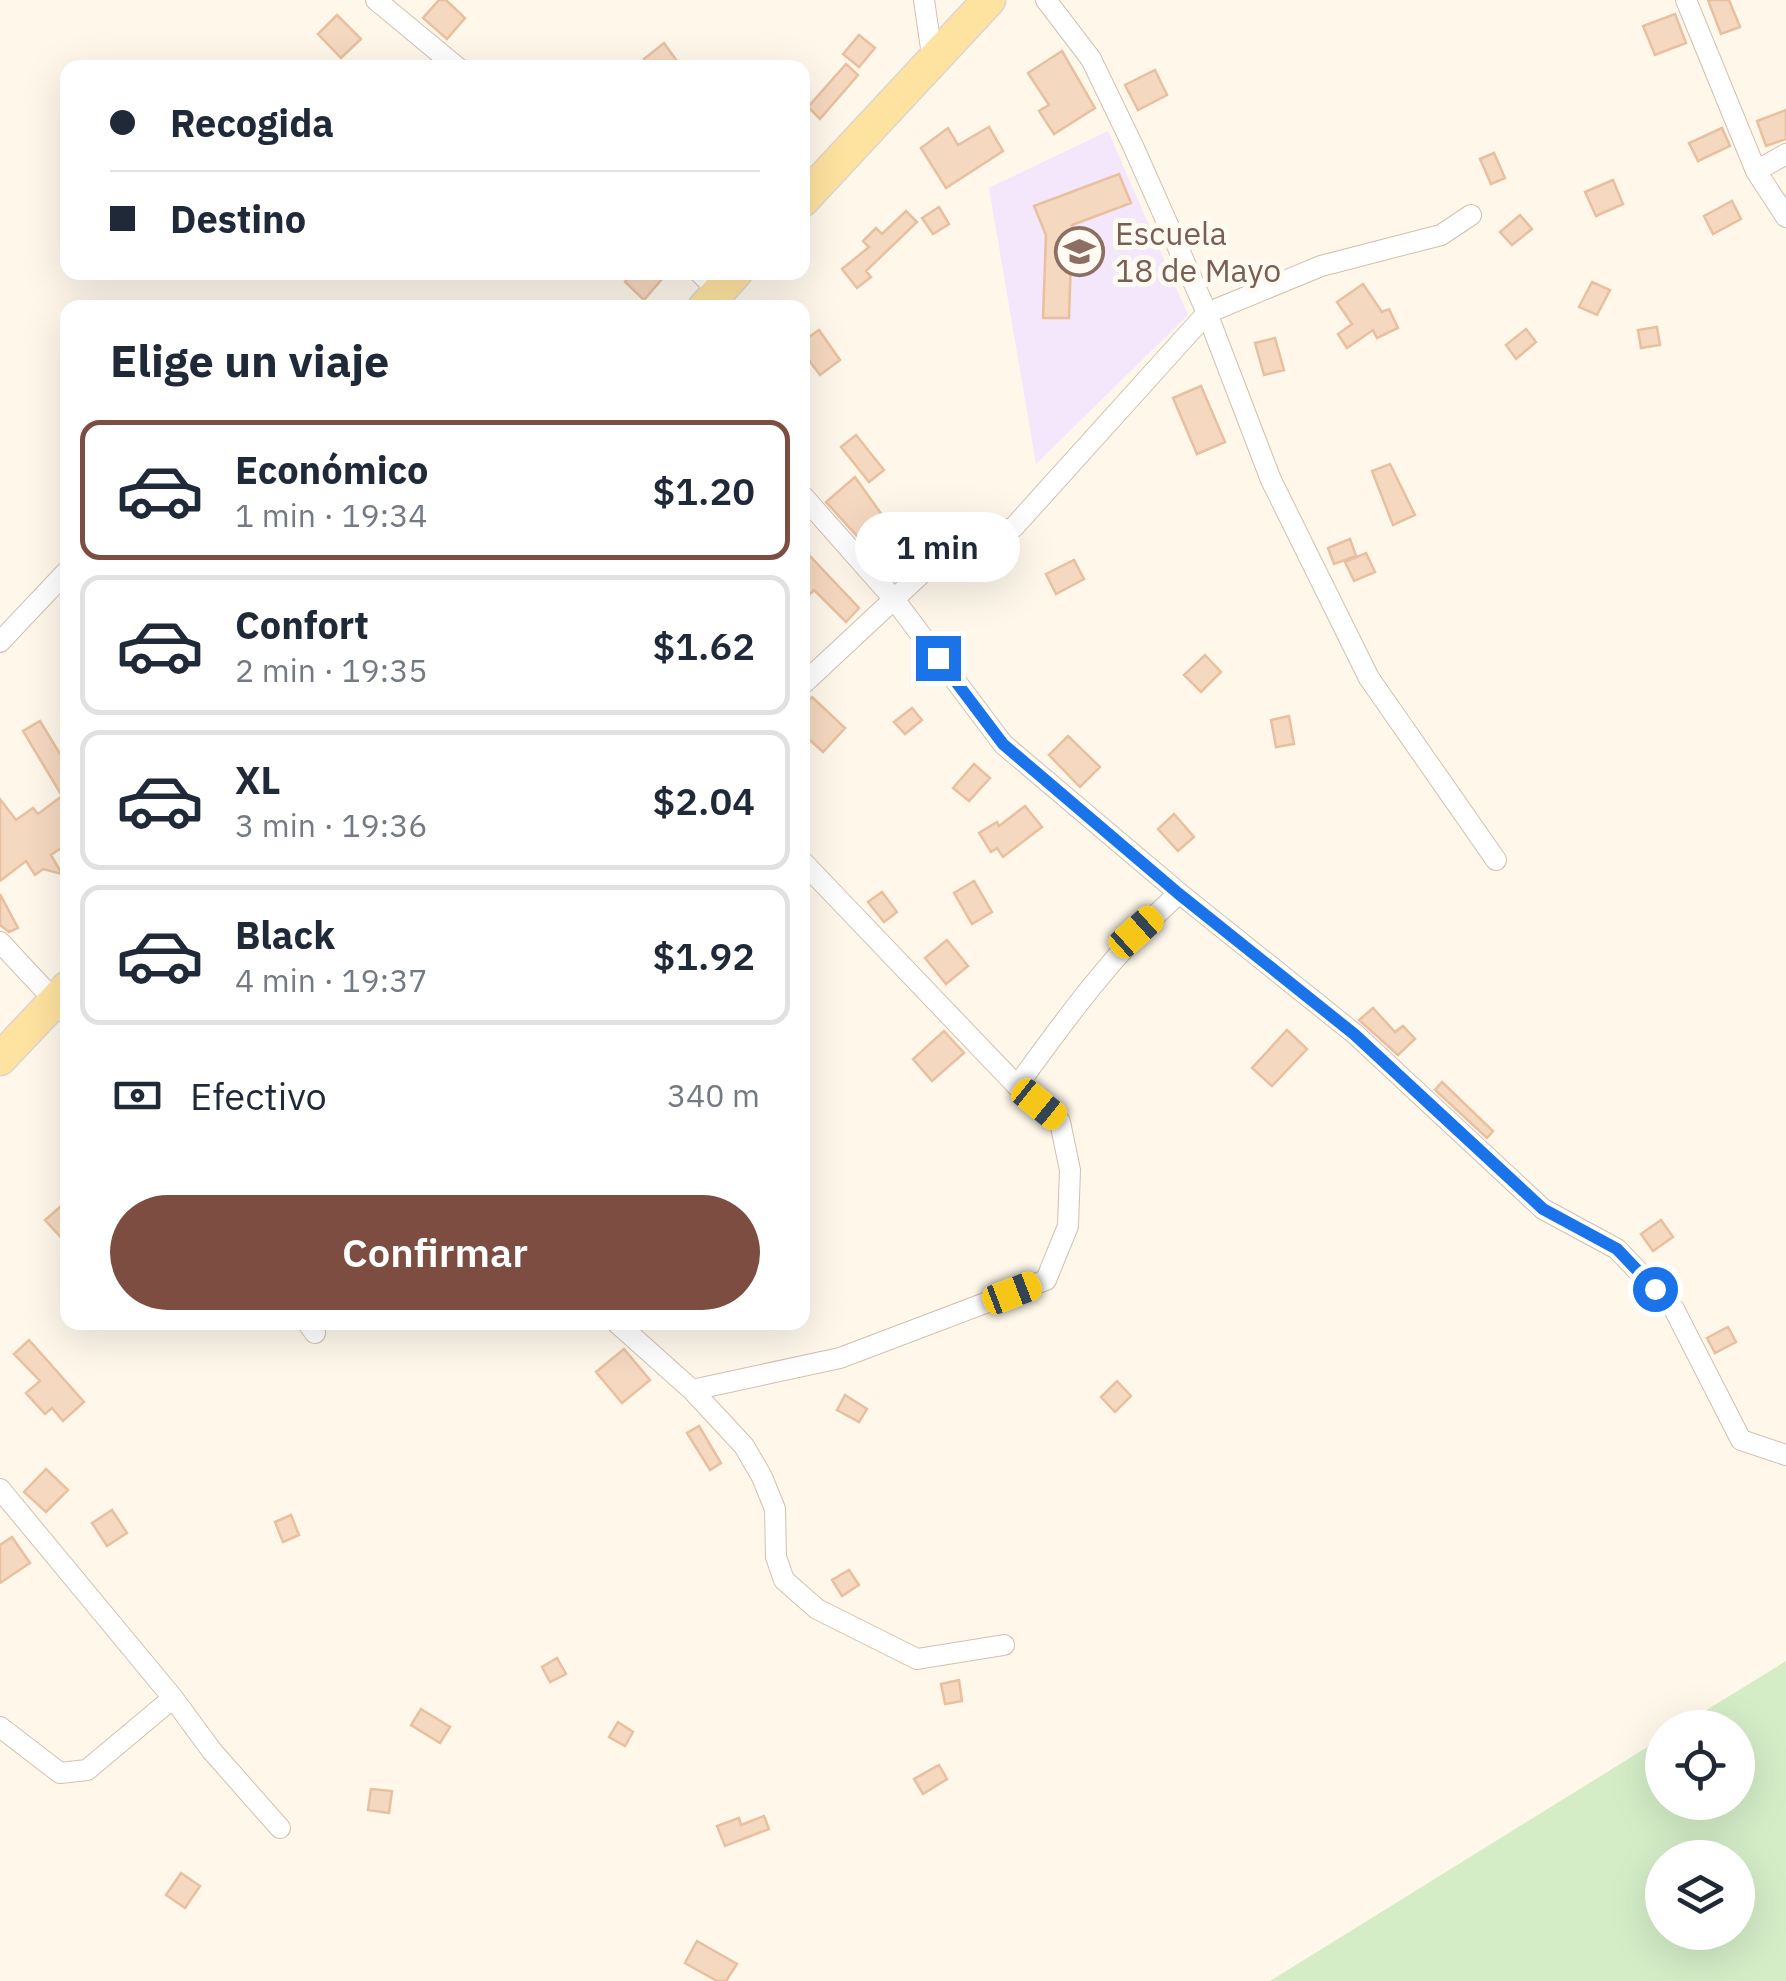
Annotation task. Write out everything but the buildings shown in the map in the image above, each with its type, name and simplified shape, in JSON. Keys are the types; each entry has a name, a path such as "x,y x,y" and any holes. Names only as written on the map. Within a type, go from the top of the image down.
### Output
{"main road":[{"path":"810,193 989,0"},
{"path":"0,1059 60,1005"}],"street":[{"path":"376,0 448,60"},
{"path":"924,0 934,62"},
{"path":"1046,0 1091,58 1207,314 1271,480 1369,678 1496,860"},
{"path":"1686,0 1756,171 1786,217"},
{"path":"1756,171 1786,154"},
{"path":"810,678 936,560 1014,527 1207,314 1322,266 1440,235 1471,216"},
{"path":"810,503 894,600 1003,744 1179,894 1354,1034 1543,1209 1617,1249 1674,1309 1741,1440 1786,1455"},
{"path":"2,636 60,578"},
{"path":"692,1390 840,1358 1046,1280 1068,1226 1070,1170 1060,1122 1017,1086 810,868"},
{"path":"1017,1086 1093,982 1136,932 1179,894"},
{"path":"0,942 60,997"},
{"path":"625,1330 692,1390 744,1446 775,1509 776,1557 784,1580 817,1608 916,1660 1004,1644"},
{"path":"0,1489 173,1698 212,1752 280,1828"},
{"path":"0,1727 12,1740 60,1773 73,1774 87,1770 173,1698"}],"shaded area":[{"name":"Escuela 18 de Mayo","path":"1108,131 1188,315 1036,464 989,188"}],"green space":[{"path":"1786,1661 1786,1981 1270,1981 1645,1749 1645,1820 1755,1820 1755,1710 1707,1710"}],"place":[{"name":"Escuela 18 de Mayo","path":"1080,252"}],"route":[{"path":"938,658 1003,744 1073,806 1354,1034 1543,1209 1617,1249 1655,1289"}]}
